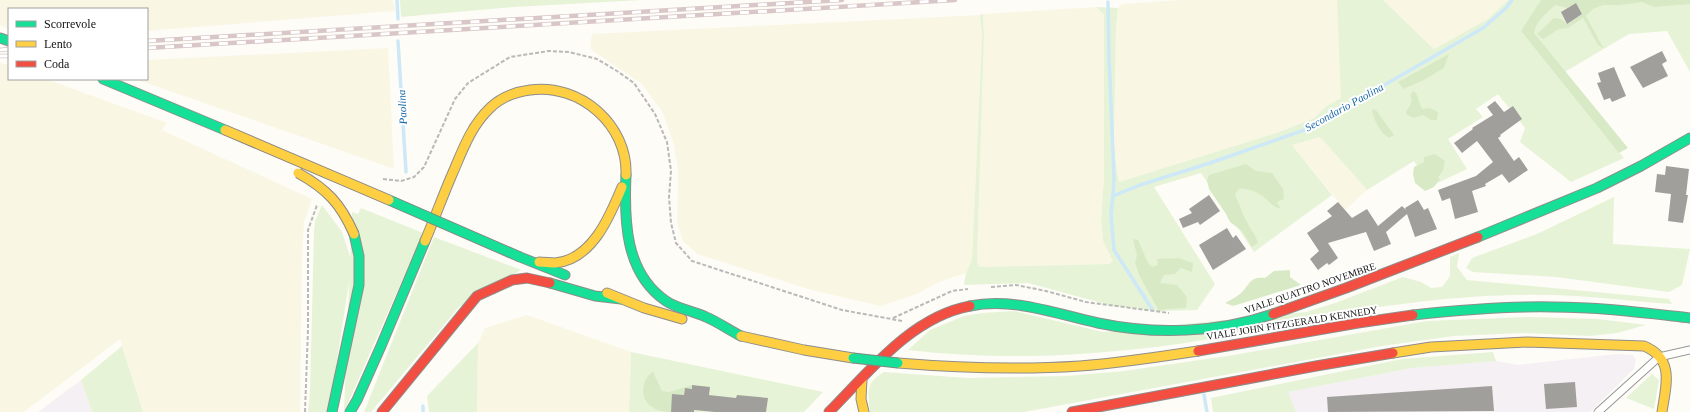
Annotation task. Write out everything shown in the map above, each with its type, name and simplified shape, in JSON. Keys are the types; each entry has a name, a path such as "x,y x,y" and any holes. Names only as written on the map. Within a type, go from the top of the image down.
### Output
{"main road":[{"path":"105,80 621,299 644,308 741,336"},
{"path":"350,412 357,400 467,139 481,117 499,100 519,92 547,89 564,91 587,102 601,113 617,135 625,156 628,240 632,257 640,275 651,288 665,300 677,307 706,318 741,336"},
{"path":"225,130 252,152"},
{"name":"VIALE QUATTRO NOVEMBRE","path":"829,412 900,342 921,326 952,310 982,304 1006,303 1029,306 1121,327 1158,330 1214,328 1251,321 1336,291 1546,211 1626,174 1690,138"},
{"path":"290,169 322,188 338,203 348,218 354,234 359,256 359,285 332,412"},
{"path":"522,258 548,264 558,263 586,248 605,224 626,178"},
{"path":"382,412 462,313 478,296 492,288 512,280 528,278 595,296 621,299"},
{"name":"VIALE JOHN FITZGERALD KENNEDY","path":"741,336 804,350 853,358 951,367 1004,369 1074,367 1105,364 1180,353 1321,328 1397,317 1498,308 1589,308 1690,318"},
{"path":"1072,412 1324,364 1431,347 1527,342 1587,343 1644,346 1651,348 1661,356 1666,375 1662,412"},
{"path":"862,379 861,399 864,412"},
{"path":"354,412 357,400"}],"lane":[{"path":"1598,412 1661,356 1690,350"}],"path":[{"path":"379,178 401,181 414,177 424,167 455,99 468,83 510,57 549,51 569,52 597,59 634,84 655,114 667,142 671,171 669,197 671,224 676,243 692,261 842,310 892,318"},
{"path":"305,412 308,329 308,230 318,203"}],"shaded area":[{"path":"0,0 393,0 395,11 148,31 148,8 8,8 8,29 0,25"},
{"path":"1181,0 1366,0 1341,98 1325,107 1314,118 1282,131 1119,182 1114,144 1116,26 1118,8 1121,4"},
{"path":"1383,0 1508,0 1488,19 1434,49"},
{"path":"1096,7 1104,15 1104,178 1101,220 1103,241 1114,261 1109,264 979,267 977,261 984,36 983,14"},
{"path":"980,15 982,37 972,259 966,273 939,282 917,294 881,306 815,291 697,254 683,241 677,224 678,170 674,145 663,113 642,84 590,49 592,34"},
{"path":"388,48 394,169 138,80 148,80 148,60"},
{"path":"0,63 8,65 8,80 49,80 167,123 162,130 312,199 304,222 302,258 300,412 143,412 120,339 24,412 0,412"},
{"path":"1320,137 1367,190 1345,210 1292,145"},
{"path":"527,315 631,352 629,412 477,412 478,343 485,328"},
{"path":"1617,354 1633,355 1636,360 1634,369 1590,412 1296,412 1287,392 1412,368 1496,361 1518,365"},
{"path":"81,380 92,412 38,412"}],"green space":[{"path":"400,0 642,0 514,7 401,17"},
{"path":"1337,0 1383,0 1434,49 1488,19 1508,0 1690,0 1690,72 1667,31 1629,34 1558,76 1624,158 1571,182 1520,142 1525,128 1498,94 1476,109 1483,117 1448,139 1467,169 1431,186 1414,161 1367,190 1320,137 1292,145 1332,195 1254,252 1201,173 1154,187 1215,284 1197,310 1159,311 1113,306 1028,283 964,285 966,273 972,259 982,37 980,15 983,14 984,36 977,261 979,267 1109,264 1113,261 1103,241 1101,220 1104,178 1104,15 1096,7 1118,8 1116,26 1114,144 1119,182 1282,131 1314,118 1325,107 1341,98"},
{"path":"1541,0 1690,0 1690,4 1654,7 1642,2 1620,5 1603,5 1593,9 1586,16 1604,49 1598,45 1583,18 1568,28 1559,29 1543,39 1537,34 1554,18 1561,19 1567,24 1582,14 1576,3 1567,8 1555,5 1542,18 1535,29 1534,33 1628,148 1619,153 1521,31"},
{"path":"1449,54 1444,68 1422,81 1403,89 1398,82"},
{"path":"1413,91 1416,93 1422,109 1430,108 1438,112 1437,120 1431,120 1423,115 1413,118 1406,114 1412,101 1410,96"},
{"path":"1372,109 1376,110 1394,135 1389,138 1383,133 1375,121"},
{"path":"1435,154 1445,161 1443,171 1438,177 1440,179 1434,187 1425,191 1415,183 1413,174 1414,167 1424,162 1424,157"},
{"path":"1246,164 1256,171 1272,173 1283,189 1284,199 1277,202 1281,209 1273,206 1262,196 1253,191 1239,189 1235,194 1244,217 1258,243 1252,247 1242,231 1230,222 1209,189 1207,180 1209,175"},
{"path":"1614,197 1613,244 1690,249 1682,285 1669,292 1556,277 1473,272 1466,268 1472,258 1537,234"},
{"path":"322,205 342,232 352,263 329,412 308,412 310,392 314,231 315,221"},
{"path":"361,208 423,233 344,412 352,212 358,214"},
{"path":"434,237 521,270 459,307 371,412 364,412"},
{"path":"1133,239 1138,240 1148,263 1152,267 1158,265 1157,259 1179,258 1193,263 1192,272 1181,268 1175,274 1164,275 1160,283 1177,285 1187,297 1186,308 1159,311 1139,275 1135,262 1137,255"},
{"path":"1459,253 1457,267 1467,280 1669,299 1672,304 1556,295 1457,298 1355,310 1239,334 1156,347 1115,351 1033,356 991,356 908,350 930,330 964,316 982,313 1014,311 1103,332 1306,312 1335,303 1403,277 1421,282 1431,288 1442,287 1450,276 1450,257"},
{"path":"1290,270 1290,277 1301,285 1233,306 1225,303 1245,289 1253,279 1265,278 1274,271"},
{"path":"1529,317 1598,319 1646,325 1617,333 1590,336 1524,333 1454,336 1382,346 1024,412 870,412 869,389 874,380 884,372 967,378 1067,376 1124,371 1234,355 1427,321"},
{"path":"478,343 477,412 429,412 427,396"},
{"path":"122,346 143,412 92,412 81,380"},
{"path":"631,352 823,392 804,412 629,412"},
{"path":"1493,352 1496,361 1412,368 1288,392 1296,412 1213,412 1211,398 1402,359"},
{"path":"653,372 662,391 669,392 692,385 692,389 685,388 684,395 673,394 671,412 665,412 654,408 646,401 644,397 643,391 645,381"},
{"path":"1652,374 1659,380 1654,409 1626,398"}],"building":[{"path":"1576,3 1582,14 1567,24 1561,12"},
{"path":"1662,51 1667,61 1662,64 1668,76 1643,88 1630,67"},
{"path":"1614,67 1626,96 1612,102 1610,98 1604,100 1597,83 1601,82 1598,73"},
{"path":"1495,101 1504,112 1513,106 1522,119 1498,138 1514,161 1519,157 1528,170 1509,183 1502,174 1485,184 1486,186 1472,191 1478,212 1455,219 1450,198 1442,201 1438,190 1476,176 1493,162 1477,141 1462,153 1454,143 1473,129 1472,128 1493,115 1487,107"},
{"path":"1666,166 1689,169 1686,195 1688,195 1683,223 1668,221 1671,194 1655,192 1657,174 1665,175"},
{"path":"1209,195 1220,211 1200,225 1198,222 1183,228 1179,219 1192,213 1189,209"},
{"path":"1418,200 1424,210 1428,208 1437,229 1415,237 1407,214 1386,232 1391,244 1374,251 1366,232 1328,243 1338,258 1329,265 1327,263 1318,270 1310,259 1319,251 1307,233 1332,216 1327,211 1338,202 1352,218 1367,209 1378,226 1402,206 1406,210 1405,208"},
{"path":"1227,228 1233,238 1236,235 1246,249 1213,270 1199,245"},
{"path":"1575,382 1577,407 1546,409 1544,384"},
{"path":"692,385 710,387 709,395 736,398 737,395 768,398 766,412 715,412 694,410 694,412 671,412 672,394 684,395 685,388 692,389"},
{"path":"1492,386 1494,411 1328,412 1327,397"}],"waterway":[{"name":"Paolina","path":"397,0 398,19"},
{"name":"Secondario Paolina","path":"1152,309 1114,250 1111,214 1113,196 1140,185 1210,163 1310,128 1483,28 1507,7 1512,0"},
{"name":"Secondario Paolina","path":"1108,2 1114,178 1113,196"},
{"name":"Paolina","path":"398,41 406,172"},
{"name":"Secondario Paolina","path":"1204,395 1207,412"},
{"name":"Paolina","path":"423,406 423,412"}],"railway":[{"path":"148,41 842,0"},
{"path":"148,48 955,0"},
{"path":"0,50 8,49"},
{"path":"0,56 8,56"}],"traffic: fast":[{"path":"0,38 8,41"},
{"path":"105,80 225,130"},
{"path":"1478,237 1597,188 1641,166 1690,138"},
{"path":"626,175 625,192 627,228 630,245 642,276 652,289 666,301 675,306 710,319 741,336"},
{"path":"389,200 520,257"},
{"path":"332,412 359,285 359,256 354,234"},
{"path":"350,412 357,400 381,346 425,241"},
{"path":"520,257 565,275"},
{"path":"550,283 595,296 621,299"},
{"path":"970,306 986,304 1018,305 1120,327 1164,330 1186,330 1230,325 1273,314"},
{"path":"1413,315 1518,307 1570,307 1639,312 1690,318"},
{"path":"853,358 898,363"}],"traffic: slow":[{"path":"425,241 459,158 477,123 483,115 499,101 519,92 530,90 549,90 566,93 583,101 598,111 610,124 619,140 624,157 626,175"},
{"path":"225,130 389,200"},
{"path":"298,173 317,185 332,198 344,214 354,234"},
{"path":"539,262 555,263 568,260 579,254 589,245 598,235 612,211 622,187"},
{"path":"607,293 644,308 682,319"},
{"path":"741,336 804,350 853,358"},
{"path":"1393,353 1431,347 1527,342 1644,346 1654,351 1664,365 1666,383 1662,412"},
{"path":"898,363 989,368 1034,368 1110,363 1198,351"},
{"path":"862,379 861,399 864,412"}],"traffic: jam":[{"path":"1273,314 1346,288 1478,237"},
{"path":"382,412 477,296 512,280 527,278 550,283"},
{"path":"829,412 892,348 910,334 949,312 970,306"},
{"path":"1198,351 1413,315"},
{"path":"1072,412 1393,353"}]}
